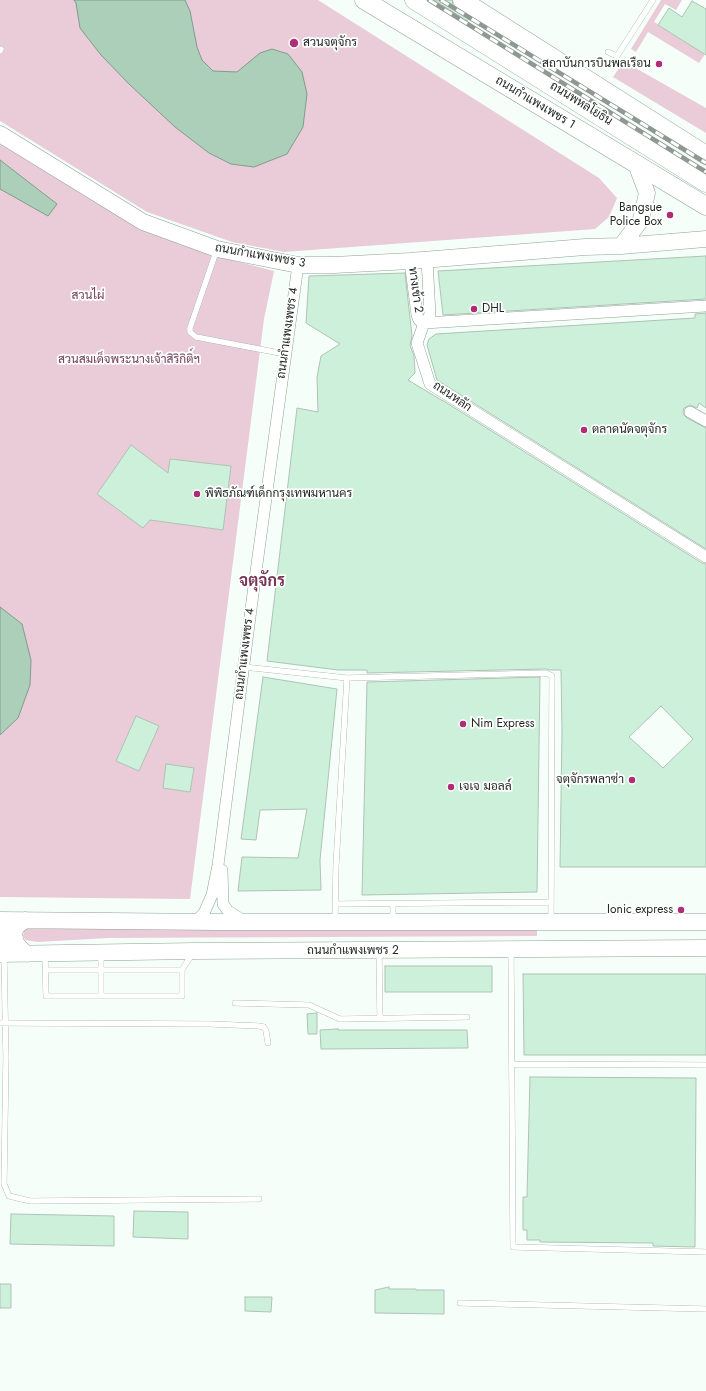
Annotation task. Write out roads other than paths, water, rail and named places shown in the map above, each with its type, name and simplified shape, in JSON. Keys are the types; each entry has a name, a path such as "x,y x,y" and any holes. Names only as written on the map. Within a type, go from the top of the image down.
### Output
{"main road":[{"name":"ถนนกำแพงเพชร 1","path":"364,0 706,206"},
{"name":"ถนนพหลโยธิน","path":"414,0 706,183"},
{"name":"ถนนพหลโยธิน","path":"462,0 706,155"},
{"name":"ถนนกำแพงเพชร 3","path":"0,134 143,222 217,250 298,265 334,265 427,260 706,239"},
{"path":"621,246 641,220 648,193 636,164"},
{"path":"0,920 335,923 706,922"},
{"path":"25,920 16,927 14,934 16,943 28,954"},
{"path":"0,931 2,954"},
{"name":"ถนนกำแพงเพชร 2","path":"2,954 195,951 706,948"}],"street":[{"name":"ทางเข้า 2","path":"410,261 417,315 419,320 424,323 430,315 427,260"},
{"name":"ถนนกำแพงเพชร 4","path":"195,922 204,913 212,895 298,265"},
{"path":"424,323 706,306"},
{"name":"ถนนหลัก","path":"424,323 417,343 430,384 706,557"},
{"path":"690,412 706,421"},
{"name":"ถนนกำแพงเพชร 4","path":"222,830 224,904 228,911 246,922"}],"lane":[{"path":"608,52 618,56 653,0"},
{"path":"217,250 190,328 192,335 285,354"},
{"path":"244,667 347,678 546,673 552,676 551,922"},
{"path":"335,923 347,678"},
{"path":"335,904 551,902"},
{"path":"392,904 393,922"},
{"path":"512,949 513,1247 706,1252"},
{"path":"45,953 46,996 182,996 182,970 195,951"},
{"path":"379,951 380,1018"},
{"path":"101,953 101,996"},
{"path":"2,954 2,1173 4,1184 9,1196 30,1201 259,1199"},
{"path":"46,970 182,970"},
{"path":"235,1003 308,1005 340,1019 467,1017"},
{"path":"2,1023 203,1024 259,1026 264,1027 268,1043"},
{"path":"512,1064 706,1066"},
{"path":"460,1303 706,1309"}],"railway":[{"path":"429,0 706,172"},
{"path":"441,0 706,163"}],"place":[{"name":"สวนจตุจักร","path":"294,43"},
{"name":"สถาบันการบินพลเรือน","path":"659,64"},
{"name":"Bangsue Police Box","path":"670,215"},
{"name":"DHL","path":"474,309"},
{"name":"ตลาดนัดจตุจักร","path":"584,430"},
{"name":"พิพิธภัณฑ์เด็กกรุงเทพมหานคร","path":"197,494"},
{"name":"Nim Express","path":"463,724"},
{"name":"จตุจักรพลาซ่า","path":"632,780"},
{"name":"เจเจ มอลล์","path":"451,787"},
{"name":"Ionic express","path":"681,910"}],"district":[{"name":"จตุจักร","path":"262,582"}],"park label":[{"name":"สวนไผ่","path":"88,296"},
{"name":"สวนสมเด็จพระนางเจ้าสิริกิติ์ฯ","path":"129,360"}]}
